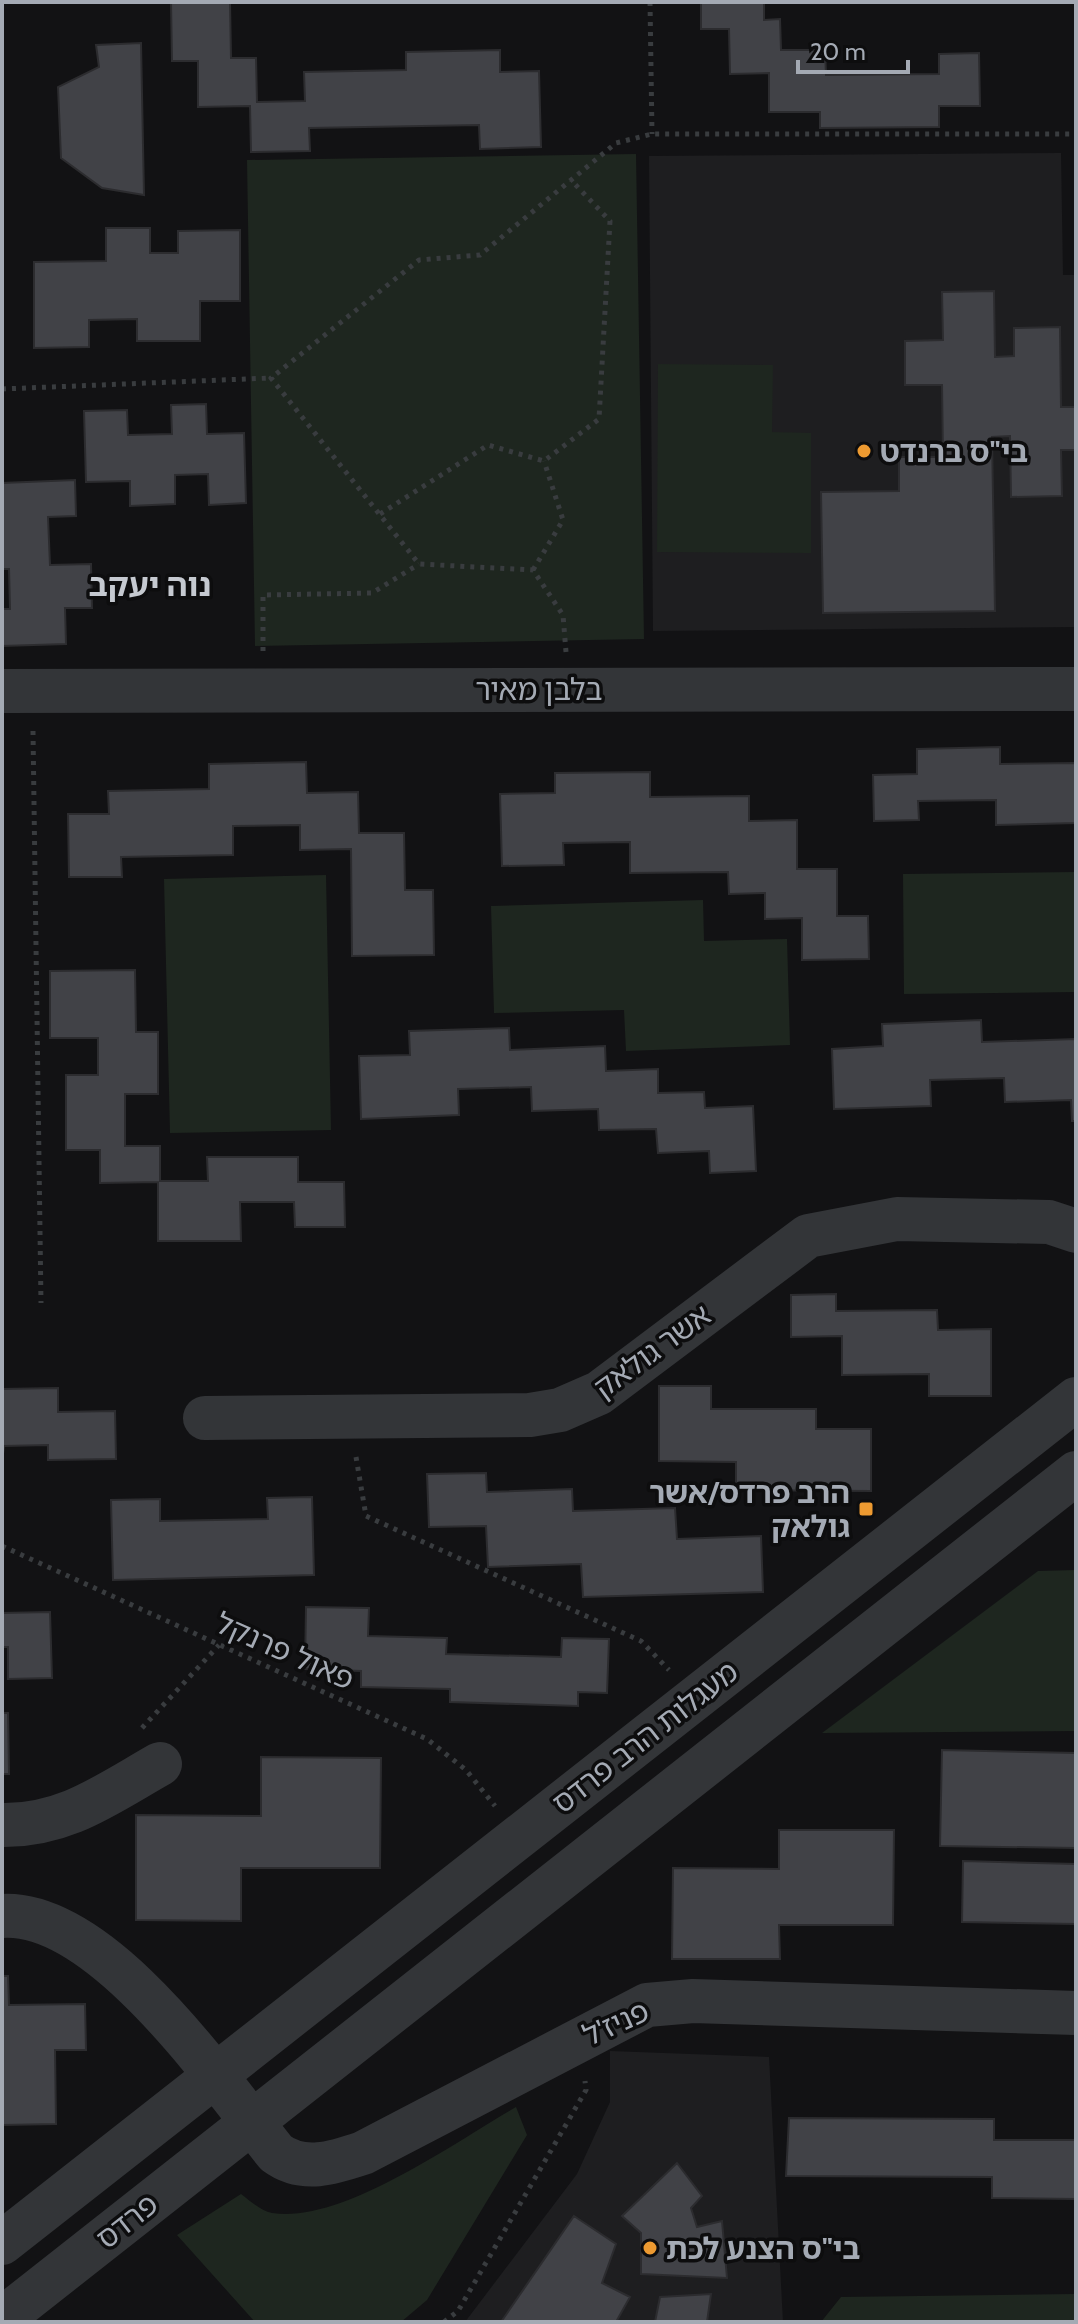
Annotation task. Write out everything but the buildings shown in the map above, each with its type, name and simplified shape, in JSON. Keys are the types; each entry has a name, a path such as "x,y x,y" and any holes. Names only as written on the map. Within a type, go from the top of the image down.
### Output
{"street":[{"name":"בלבן מאיר","path":"17,690 1076,689"},
{"name":"אשר גולאק","path":"205,1418 530,1415 560,1410 599,1393 808,1236 897,1219 1049,1222 1076,1231"},
{"name":"מעגלות הרב פרדס","path":"215,2076 1076,1399"},
{"name":"מעגלות הרב פרדס","path":"252,2122 1076,1473"},
{"path":"2,1825 32,1826 66,1817 160,1764"},
{"name":"פניז'ל","path":"2,1916 44,1924 71,1935 114,1965 161,2013 286,2160 320,2166 363,2153 647,2005 669,2001 1076,2013"},
{"name":"פרדס","path":"2,2243 215,2076"},
{"name":"פרדס","path":"2,2319 252,2122"}],"path":[{"path":"650,2 652,134"},
{"path":"2,389 271,378 419,260 480,255 616,143 652,134 1076,134"},
{"path":"544,461 599,419 610,221 571,180"},
{"path":"271,378 419,564"},
{"path":"380,514 488,445 544,461"},
{"path":"533,570 563,520 544,461"},
{"path":"263,689 263,595 372,593 419,564 533,570"},
{"path":"533,570 563,615 569,689"},
{"path":"17,690 41,1303"},
{"path":"349,1417 366,1516 641,1641 696,1697"},
{"name":"פאול פרנקל","path":"2,1546 427,1739 466,1770 520,1836"},
{"path":"160,1764 141,1725 219,1645"},
{"path":"444,2322 458,2311 586,2090 584,2036"}],"shaded area":[{"name":"בי\"ס ברנדט","path":"1061,153 1063,275 1076,275 1076,627 653,631 649,156"},
{"path":"636,154 644,639 255,646 247,160"},
{"path":"658,364 773,365 772,432 811,433 811,553 657,552"},
{"path":"1076,872 1076,992 904,994 903,874"},
{"path":"326,875 331,1130 170,1133 164,879"},
{"path":"703,900 704,941 787,939 790,1045 626,1051 624,1010 494,1013 491,906"},
{"path":"1076,1570 1076,1731 822,1733 1038,1571"},
{"name":"בי\"ס הצנע לכת","path":"610,2051 769,2057 783,2322 465,2322 577,2174 610,2102"},
{"path":"516,2107 527,2135 427,2300 401,2322 255,2322 177,2235 241,2194 259,2208 272,2213 300,2213 364,2194 430,2159"},
{"path":"1076,2294 1076,2322 821,2322 841,2297"}],"place":[{"name":"בי\"ס ברנדט","path":"864,451"},
{"name":"הרב פרדס/אשר גולאק","path":"866,1509"},
{"name":"בי\"ס הצנע לכת","path":"650,2248"}],"district":[{"name":"נוה יעקב","path":"150,584"}]}
